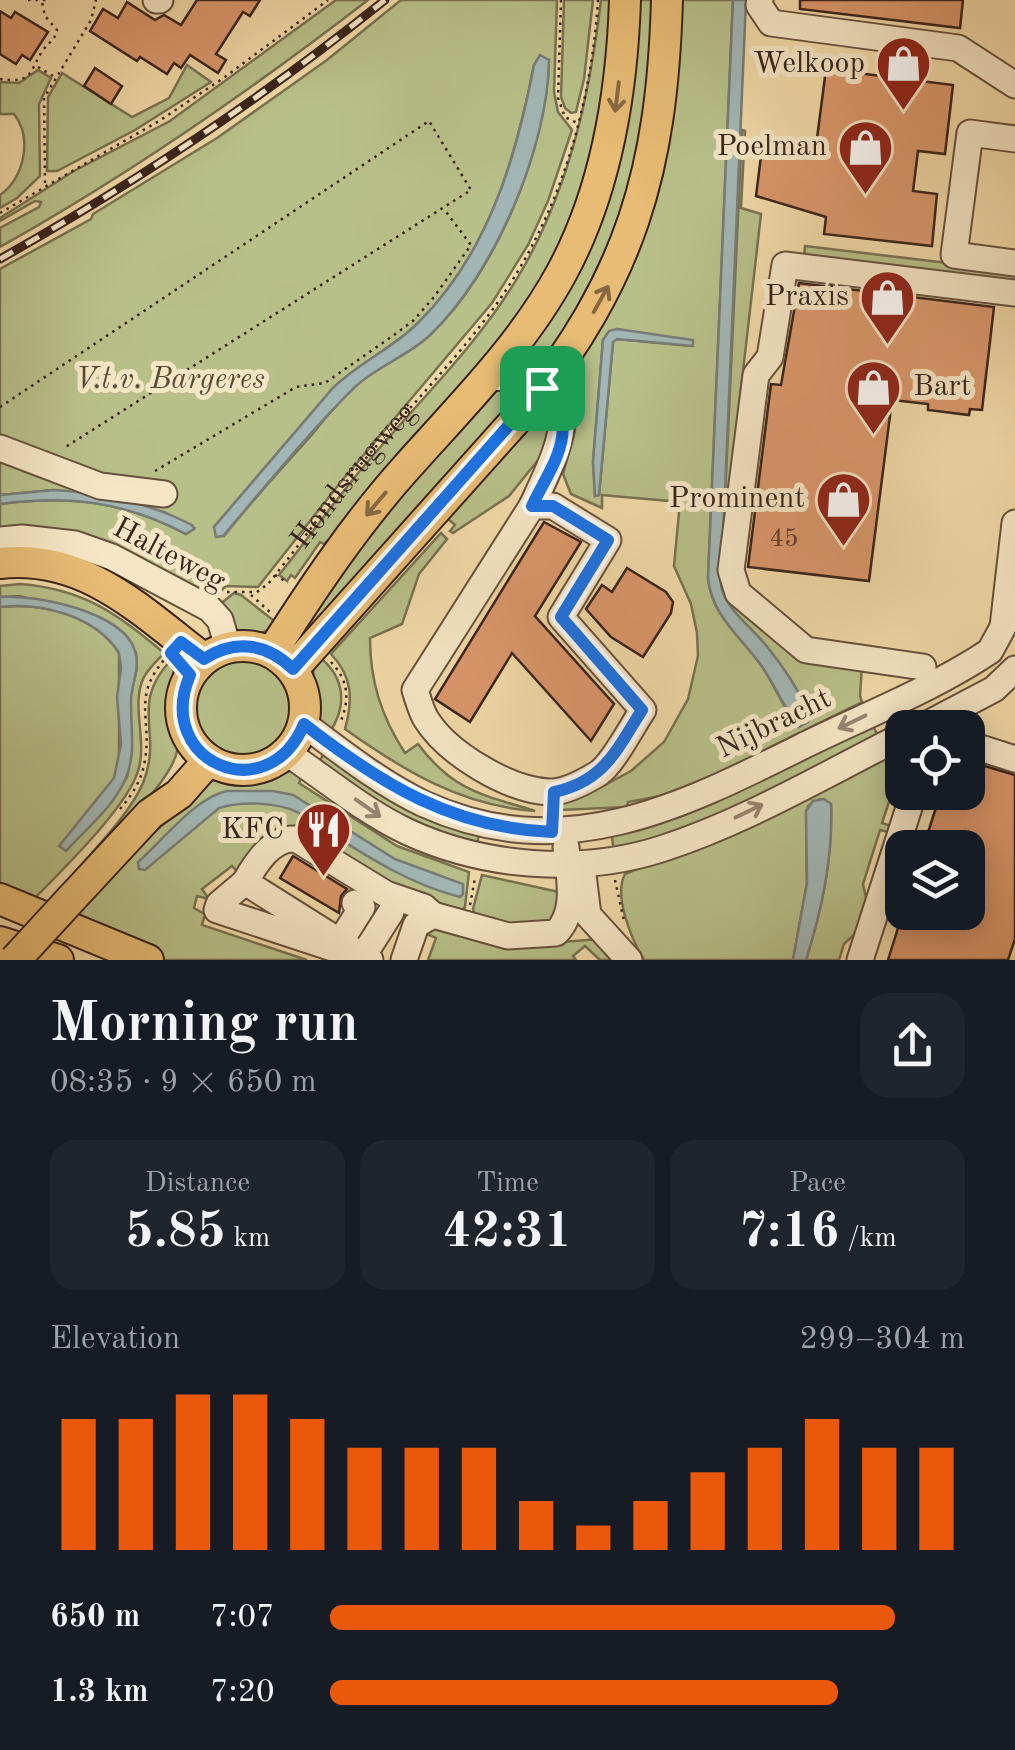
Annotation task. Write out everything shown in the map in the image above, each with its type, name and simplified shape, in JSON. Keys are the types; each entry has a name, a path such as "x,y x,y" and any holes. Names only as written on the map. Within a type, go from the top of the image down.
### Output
{"main road":[{"name":"Hondsrugweg","path":"282,660 353,532 487,377 540,308 562,270 586,218 616,110 625,0"},
{"path":"282,660 542,388 581,334 609,284 639,208 658,116 666,0"},
{"path":"0,563 54,566 99,580 136,603 198,658"},
{"path":"0,580 42,580 92,594 198,658 258,646 282,660 302,686 306,705 304,724 287,753 258,769 224,767 201,752 184,729 181,710 183,692 198,658"},
{"path":"15,960 150,814 165,783 201,752"},
{"path":"0,899 148,960"},
{"path":"0,942 58,960"}],"street":[{"path":"760,0 759,6 771,23 958,48 1015,85"},
{"path":"1015,139 970,134 954,256 1015,263"},
{"path":"933,710 925,675 806,650 738,594 731,570 756,375 770,357 785,265 1015,292"},
{"path":"487,377 518,379 542,388 558,402 564,422 562,440 532,506 415,690 425,718 450,747 480,768 512,783 554,792 602,771 642,710 561,617 608,540 553,506 532,506"},
{"path":"0,448 100,486 164,494"},
{"name":"Nijbracht","path":"304,724 424,804 485,824 559,832 626,822 710,793 925,675 975,661 1006,646 1002,627 1015,524"},
{"name":"Halteweg","path":"0,540 22,538 75,544 112,557 210,609 220,620 198,658"},
{"path":"959,710 994,689 1015,669"},
{"path":"287,753 382,818 435,843 491,859 530,863 622,858 659,850 885,744"},
{"path":"985,749 1015,759"},
{"path":"367,959 217,910 245,882 275,842 284,838 296,839 386,894 424,907 432,916 508,936 556,933 563,926 570,905 568,862 554,792"},
{"path":"860,960 908,810"},
{"path":"568,862 582,873 588,915 629,960"},
{"path":"245,882 367,959"},
{"path":"340,942 362,907 355,903"},
{"path":"367,959 391,912"},
{"path":"404,960 416,925 432,916"}],"path":[{"path":"28,0 49,0"},
{"path":"45,184 44,98 91,20 96,0"},
{"path":"0,213 159,121 328,0"},
{"path":"561,0 558,98 565,117 578,123"},
{"name":"Hondsrugweg","path":"210,609 230,590 257,592 275,574 347,482 492,311 542,228 564,171 584,100 598,0"},
{"path":"0,78 23,78 37,66 40,55 58,35 44,16 42,2"},
{"path":"37,66 56,78"},
{"path":"0,407 429,121 471,190 43,464"},
{"path":"130,491 139,481 296,386 325,382 414,320 471,245 443,208"},
{"path":"275,574 293,587"},
{"path":"119,811 136,788 144,766 143,702 147,685 198,658"},
{"path":"614,877 626,930"}],"green space":[{"path":"336,0 368,0 188,130 0,247 0,228 39,207 41,202 35,201 0,218 74,171 170,121"},
{"name":"V.t.v. Bargeres","path":"401,0 557,0 554,92 558,112 572,130 528,245 492,303 258,587 226,586 210,601 0,533 0,504 49,500 118,508 186,534 194,528 164,512 54,490 0,495 0,269 91,219 93,214 217,138 327,60","holes":["549,60 546,95 513,208 476,279 430,335 346,394 224,536 214,527 332,389 418,323 463,267 481,236 508,169 534,65"]},
{"path":"564,0 593,0 584,79 576,112 571,113 561,97"},
{"path":"601,0 615,0 612,61 578,212 525,312 345,525 324,544 320,542 295,578 291,575 287,581 279,575 359,472 469,346 526,263 567,168 591,68"},
{"path":"635,0 657,0 653,64 621,230 539,377 505,371 552,305"},
{"path":"676,0 733,0 708,578 721,615 761,665 799,727 811,716 802,698 774,656 733,610 721,584 742,130 745,131 741,208 761,214 732,467 732,595 862,666 862,702 671,794 628,802 627,807 560,810 560,796 599,788 631,771 664,742 688,699 698,656 691,604 674,566 680,502 602,495 602,508 571,494 563,474 575,430 563,385 567,371 591,335","holes":["617,329 692,346 616,339 613,342 599,495 595,496 593,462 603,340"]},
{"path":"187,65 211,82 135,130 57,171 47,171 48,97 62,73 132,117 169,98"},
{"path":"38,70 51,78 39,104 40,176 0,208 0,195 15,179 24,146 14,114 0,114 0,82 19,83"},
{"path":"805,246 1015,271 1015,283 804,258"},
{"path":"499,387 528,391 313,640 299,629 343,565 417,472"},
{"path":"544,400 550,406 547,449 509,496 453,533 450,531 455,525 448,519 450,515"},
{"path":"441,533 447,539 419,574 402,624 370,638 378,698 405,753 418,744 457,782 535,811 458,794 389,759 345,729 349,689 344,671 331,654"},
{"path":"20,584 63,591 98,605 164,653 140,688 141,759 131,786 90,840 29,904 0,893 0,607 50,609 82,620 109,640 119,653 119,763 114,778 66,850 111,802 127,777 132,751 130,698 137,668 136,653 118,629 20,596 0,597 0,586"},
{"path":"234,593 278,624 262,633 233,634 219,605"},
{"path":"317,655 334,673 341,692 339,713 328,735 314,697"},
{"path":"244,656 263,660 280,671 291,688 295,707 291,726 280,743 263,754 244,758 225,754 208,743 197,726 193,707 197,688 208,671 225,660"},
{"path":"171,660 171,711 177,751 171,766 144,804 58,893 116,824 143,783 150,748 151,691"},
{"path":"870,720 880,740 717,820 614,852 611,830"},
{"path":"328,748 480,828 476,850 454,845 315,767"},
{"path":"885,754 886,810 882,823 894,827 880,830 863,884 867,902 858,931 844,944 839,960 806,960 830,844 831,804 820,799 808,806 806,815 807,883 793,960 644,960 623,906 625,874 705,841"},
{"path":"292,771 303,774 299,783 397,846 469,872 465,907 459,912 393,894 298,832 240,875 232,866 202,889 209,899 197,896 194,908 205,914 202,925 307,960 162,960 71,921 128,850 157,830 211,780 252,781"},
{"path":"482,875 559,892 558,910 552,921 533,929 475,916 473,909"},
{"path":"430,928 514,942 598,939 620,960 600,960 585,946 573,956 576,960 428,960 436,938 424,933"}],"shaded area":[{"path":"733,0 746,0 721,584 733,610 774,656 802,698 811,716 799,727 761,665 721,615 708,578"},
{"path":"540,55 549,60 546,95 528,170 496,244 475,279 430,335 355,387 223,536 216,537 214,527 332,389 418,323 463,267 481,236 508,170 534,65"},
{"path":"609,331 693,340 693,346 617,339 613,342 599,495 595,496 593,462 603,340"},
{"path":"54,490 142,505 176,517 194,529 186,534 140,514 95,503 49,500 0,504 0,495"},
{"path":"0,597 56,602 97,616 128,637 135,651 128,771 114,799 66,851 59,846 114,778 121,744 119,653 109,640 82,621 33,607 0,607"},
{"path":"227,791 293,795 395,859 463,884 463,894 460,897 437,890 395,872 297,812 259,804 219,808 145,870 139,869 138,862 180,821 203,802"},
{"path":"824,799 831,804 825,883 806,960 793,960 807,883 806,811 813,801"}],"building":[{"path":"197,0 260,0 250,16 243,12 216,54 226,60 218,73 190,55 181,68 174,63 167,74 140,57 137,61 90,31 103,9 118,18 127,2 155,20 164,15 181,25"},
{"path":"800,0 963,0 960,28 800,9"},
{"path":"0,11 11,18 15,12 48,32 30,60 22,55 16,64 0,54"},
{"path":"95,68 122,86 111,104 84,86"},
{"path":"826,69 953,85 945,154 918,151 913,191 937,194 932,246 824,234 826,217 756,196 762,148 815,154"},
{"path":"799,283 994,307 982,410 970,409 969,415 892,400 869,581 748,567 771,384 781,385"},
{"path":"544,522 581,542 535,616 614,704 591,741 512,653 470,722 435,699"},
{"path":"627,568 666,592 673,602 671,613 643,657 611,637 586,609 602,585 612,592"},
{"path":"985,766 1015,775 1015,939 1008,960 888,960 897,930 985,930 985,830 929,830 935,810 985,810"},
{"path":"293,856 347,889 341,896 339,913 280,878"}],"railway":[{"path":"0,259 198,137 385,0"}],"place":[{"name":"Welkoop","path":"904,113"},
{"name":"Poelman","path":"866,196"},
{"name":"Praxis","path":"888,346"},
{"name":"Bart","path":"874,436"},
{"name":"Prominent","path":"844,548"},
{"name":"KFC","path":"323,879"}],"route":[{"path":"542,388 558,402 564,422 562,440 532,506 553,506 608,540 561,617 642,710 602,771 554,792 552,832 485,824 424,804 304,724 287,753 258,769 224,767 200,753 184,729 183,692 190,675 171,653 181,642 204,659 228,647 258,646 293,669 542,388"}]}
